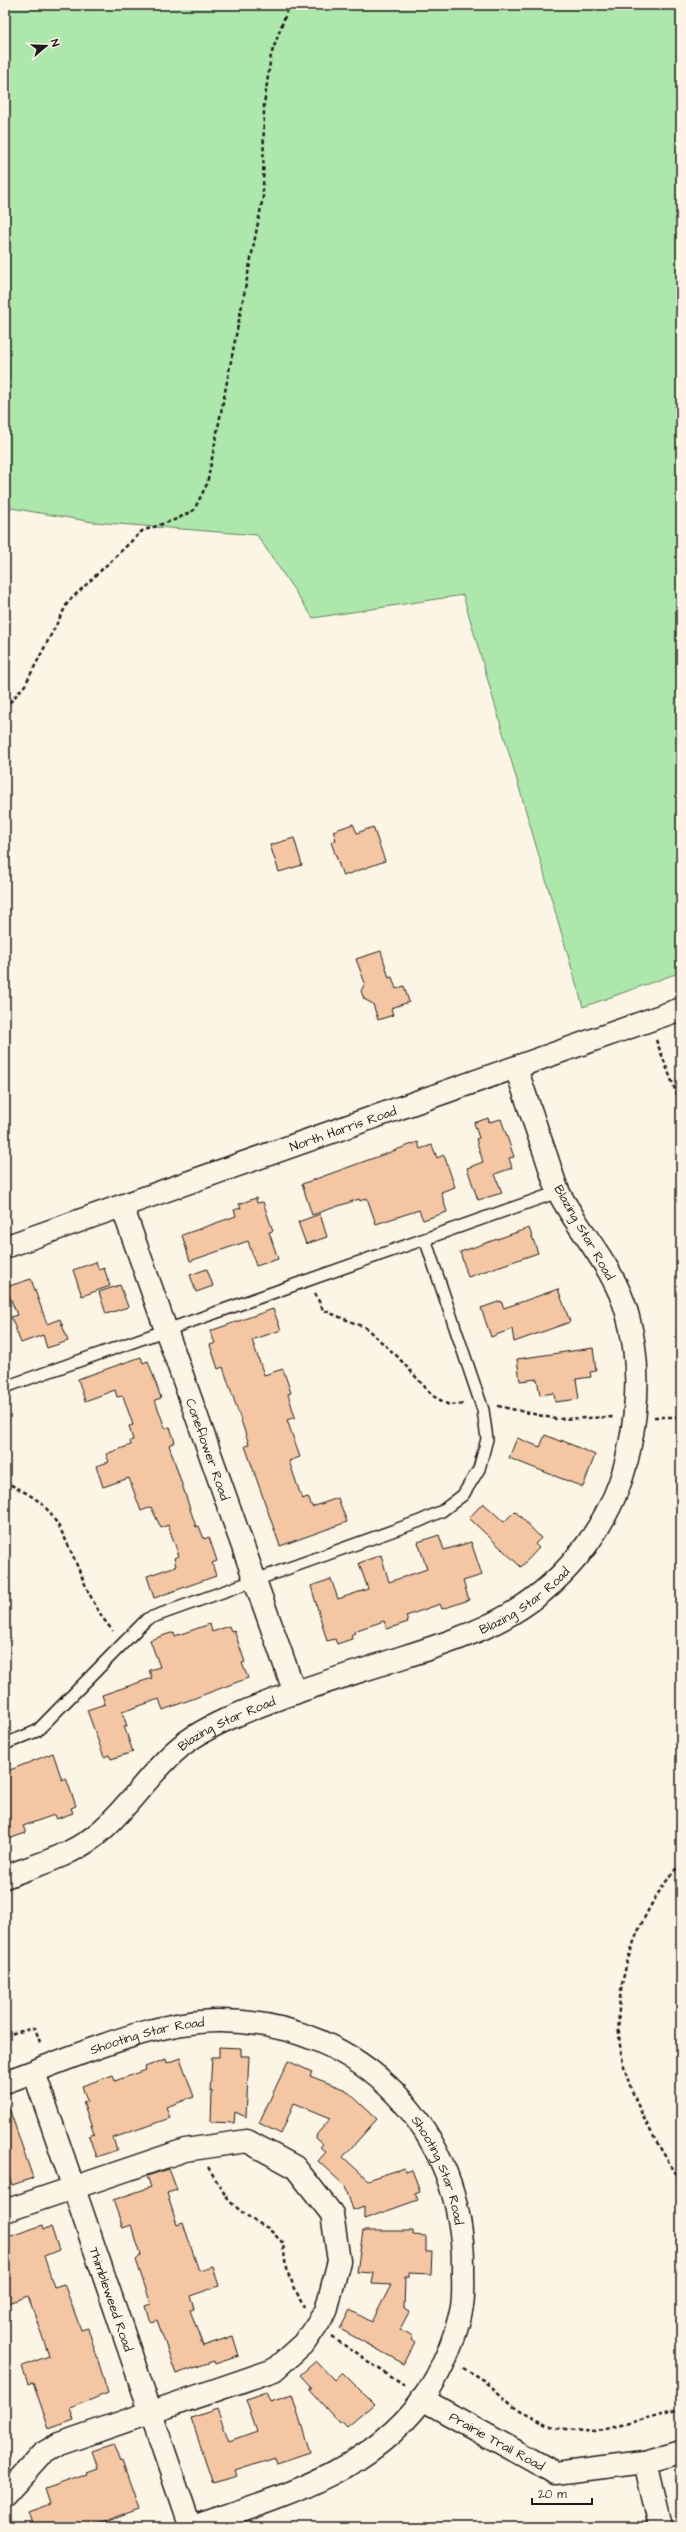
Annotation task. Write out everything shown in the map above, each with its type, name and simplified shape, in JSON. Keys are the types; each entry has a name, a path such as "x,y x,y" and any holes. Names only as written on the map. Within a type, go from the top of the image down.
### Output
{"street":[{"name":"North Harris Road","path":"5,1247 681,1009"},
{"name":"Blazing Star Road","path":"5,1877 76,1849 82,1845 101,1831 180,1747 206,1729 295,1693 449,1642 506,1616 536,1598 576,1558 616,1496 627,1460 636,1416 638,1383 635,1348 626,1311 612,1277 597,1250 558,1192 516,1068"},
{"name":"Coneflower Road","path":"122,1206 256,1579 295,1693"},
{"name":"Shooting Star Road","path":"5,2082 41,2068 158,2029 220,2020 270,2025 300,2033 350,2056 400,2098 422,2124 451,2184 459,2212 464,2244 462,2305 445,2357 422,2399 396,2430 368,2453 334,2475 298,2491 193,2527"},
{"name":"Thimbleweed Road","path":"41,2068 73,2188 190,2527"},
{"path":"5,2211 185,2150 247,2141 295,2167 332,2214 339,2261 326,2311 305,2342 274,2370 59,2444 42,2454 5,2495"},
{"name":"Prairie Trail Road","path":"422,2399 555,2473 645,2462 681,2452"},
{"path":"645,2462 660,2527"}],"lane":[{"path":"5,1386 558,1192"},
{"path":"5,1744 37,1731 147,1619 442,1511 463,1495 479,1469 487,1439 483,1410 425,1239"}],"path":[{"path":"5,708 25,685 68,602 142,531 177,519 194,510 207,484 263,197 264,104 271,55 289,5"},
{"path":"649,1020 681,1105"},
{"path":"5,1482 46,1507 66,1543 101,1617 124,1643"},
{"path":"681,1863 661,1885 637,1929 625,1972 617,2018 624,2066 646,2126 675,2172 681,2178"},
{"path":"5,2035 35,2028 41,2068"},
{"path":"198,2148 214,2180 229,2201 249,2218 268,2228 283,2243 286,2269 294,2292 306,2314 339,2343 422,2399"},
{"path":"445,2357 484,2380 514,2407 556,2428 594,2432 681,2409"}],"green space":[{"path":"5,5 681,5 681,972 583,1007 463,595 313,618 257,535 93,522 5,507"}],"building":[{"path":"353,824 357,833 373,827 385,861 343,876 331,842 336,840 333,831"},
{"path":"294,838 302,865 279,872 270,845"},
{"path":"381,951 389,978 392,977 396,989 404,986 409,1002 391,1008 393,1015 378,1020 373,1004 364,999 361,991 365,983 356,959"},
{"path":"488,1118 489,1122 501,1119 514,1157 509,1158 512,1168 495,1174 502,1193 478,1200 467,1168 483,1162 476,1139 479,1138 474,1123"},
{"path":"418,1142 420,1149 432,1145 437,1158 444,1155 455,1187 441,1192 447,1212 423,1220 419,1210 376,1224 367,1198 360,1201 359,1199 312,1215 302,1184"},
{"path":"256,1198 257,1203 263,1202 273,1231 269,1232 278,1259 256,1266 248,1241 190,1261 182,1235 236,1216 234,1210 241,1208 239,1204"},
{"path":"320,1214 327,1237 306,1244 298,1222"},
{"path":"529,1228 538,1253 468,1277 460,1252"},
{"path":"96,1262 99,1270 104,1268 110,1286 82,1296 73,1270"},
{"path":"207,1269 213,1286 196,1292 190,1275"},
{"path":"31,1279 47,1324 60,1319 68,1341 47,1348 43,1335 21,1343 11,1317 17,1315 6,1287"},
{"path":"120,1285 128,1307 106,1314 99,1292"},
{"path":"558,1289 570,1322 514,1342 512,1329 491,1337 481,1308 501,1301 504,1308"},
{"path":"273,1309 281,1330 252,1340 264,1375 283,1369 291,1393 288,1394 295,1417 287,1420 300,1457 289,1461 302,1499 308,1497 312,1507 338,1498 347,1522 280,1546 245,1446 249,1444 223,1367 218,1369 210,1345 215,1343 210,1331"},
{"path":"593,1348 596,1371 590,1372 591,1377 576,1379 579,1399 555,1402 554,1393 540,1395 537,1379 520,1381 517,1359"},
{"path":"141,1357 143,1363 148,1361 161,1398 155,1400 165,1428 170,1427 175,1442 169,1445 196,1527 199,1526 204,1539 209,1537 217,1561 212,1563 216,1576 154,1598 147,1576 176,1566 174,1558 179,1556 168,1525 161,1528 151,1507 141,1511 129,1478 103,1487 96,1466 109,1462 106,1454 131,1445 130,1441 133,1440 129,1426 133,1425 123,1396 117,1397 115,1390 85,1401 78,1379"},
{"path":"545,1435 562,1442 561,1440 595,1455 583,1487 509,1458 517,1438 540,1447"},
{"path":"483,1503 504,1522 515,1511 541,1538 535,1544 539,1548 521,1567 469,1518"},
{"path":"439,1535 444,1550 471,1542 482,1575 463,1581 469,1600 442,1609 440,1604 406,1616 408,1622 387,1629 384,1621 354,1631 355,1633 351,1635 352,1639 337,1644 335,1639 327,1641 311,1586 331,1579 338,1599 368,1589 359,1563 381,1555 389,1582 427,1569 418,1542"},
{"path":"210,1624 212,1632 229,1626 231,1631 234,1630 245,1662 242,1663 248,1678 163,1710 159,1699 122,1712 127,1726 124,1726 133,1752 111,1759 109,1755 104,1757 87,1710 105,1704 102,1695 152,1678 149,1670 160,1667 150,1640 174,1632 175,1636"},
{"path":"53,1753 62,1780 66,1778 76,1806 71,1808 73,1813 56,1819 54,1815 23,1826 26,1833 5,1840 5,1772"},
{"path":"219,2047 241,2048 241,2056 249,2056 246,2117 235,2112 234,2123 211,2122 212,2091 210,2092 212,2057 219,2057"},
{"path":"180,2058 194,2097 166,2107 170,2118 113,2138 117,2150 96,2157 89,2136 94,2134 83,2102 87,2101 82,2086 113,2075 115,2081 146,2070 145,2067 166,2059 167,2063"},
{"path":"288,2061 312,2072 310,2076 346,2090 377,2119 343,2157 368,2180 404,2168 406,2172 412,2170 420,2191 415,2193 418,2200 364,2219 364,2206 353,2210 345,2186 318,2161 326,2152 320,2147 323,2144 316,2138 317,2134 331,2118 294,2103 281,2134 259,2123"},
{"path":"8,2105 33,2178 12,2185 5,2164 5,2106"},
{"path":"169,2169 177,2190 167,2193 177,2225 183,2223 199,2271 213,2267 219,2286 190,2296 194,2309 190,2310 203,2346 233,2336 239,2356 215,2364 214,2361 176,2374 157,2320 150,2322 145,2306 151,2304 136,2260 141,2255 131,2225 123,2228 113,2200 151,2187 147,2176"},
{"path":"43,2225 44,2229 51,2227 59,2250 44,2256 54,2287 64,2284 81,2330 88,2328 108,2393 70,2408 74,2420 49,2429 33,2382 28,2384 22,2366 49,2356 37,2321 28,2296 5,2304 5,2238"},
{"path":"363,2231 413,2231 413,2235 426,2236 426,2252 432,2252 431,2274 409,2273 409,2277 405,2277 404,2309 409,2312 400,2329 413,2336 411,2340 415,2343 404,2364 340,2329 350,2310 372,2322 391,2285 372,2284 374,2273 357,2272"},
{"path":"316,2361 334,2380 342,2372 374,2404 347,2427 342,2422 340,2424 309,2389 312,2388 300,2375"},
{"path":"266,2392 270,2402 292,2395 310,2452 277,2463 275,2458 235,2471 237,2476 213,2483 191,2418 217,2409 229,2441 257,2431 246,2399"},
{"path":"113,2444 120,2462 122,2461 139,2510 91,2527 33,2527 28,2512 50,2504 45,2489 88,2474 87,2472 98,2468 92,2451"}]}
